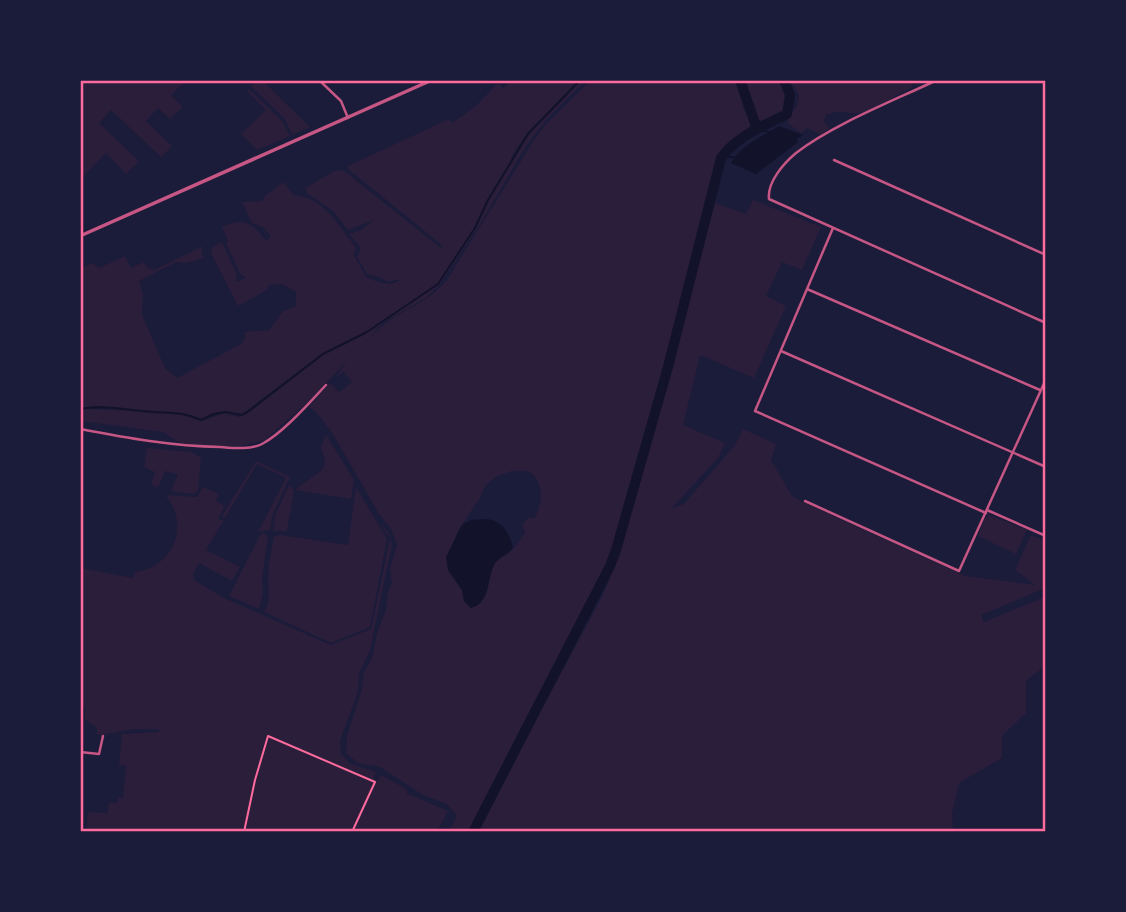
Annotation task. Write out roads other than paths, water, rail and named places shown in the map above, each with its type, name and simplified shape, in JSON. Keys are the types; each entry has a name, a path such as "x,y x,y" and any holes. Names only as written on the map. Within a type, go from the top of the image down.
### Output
{"street":[{"path":"319,80 341,101 348,118"},
{"path":"80,236 432,80"},
{"path":"937,80 836,130 797,153 783,167 770,189 769,199 1045,323"},
{"path":"834,160 1045,255"},
{"path":"833,228 755,411 1045,536"},
{"path":"807,289 1040,390"},
{"path":"781,351 1045,467"},
{"path":"805,500 959,571 1045,379"},
{"path":"80,429 170,445 241,448 255,446 266,441 326,385"},
{"path":"80,752 99,754 103,736"}],"waterway":[{"path":"80,409 103,407 171,413 201,420 226,412 242,415 250,410 323,354 367,332 438,284 475,228 488,200 528,134 580,80"},
{"path":"740,80 757,129"},
{"path":"473,832 616,550 668,367 721,158 743,137 787,114 790,95 784,80"},
{"path":"757,129 769,132"},
{"path":"721,158 734,157"}]}
